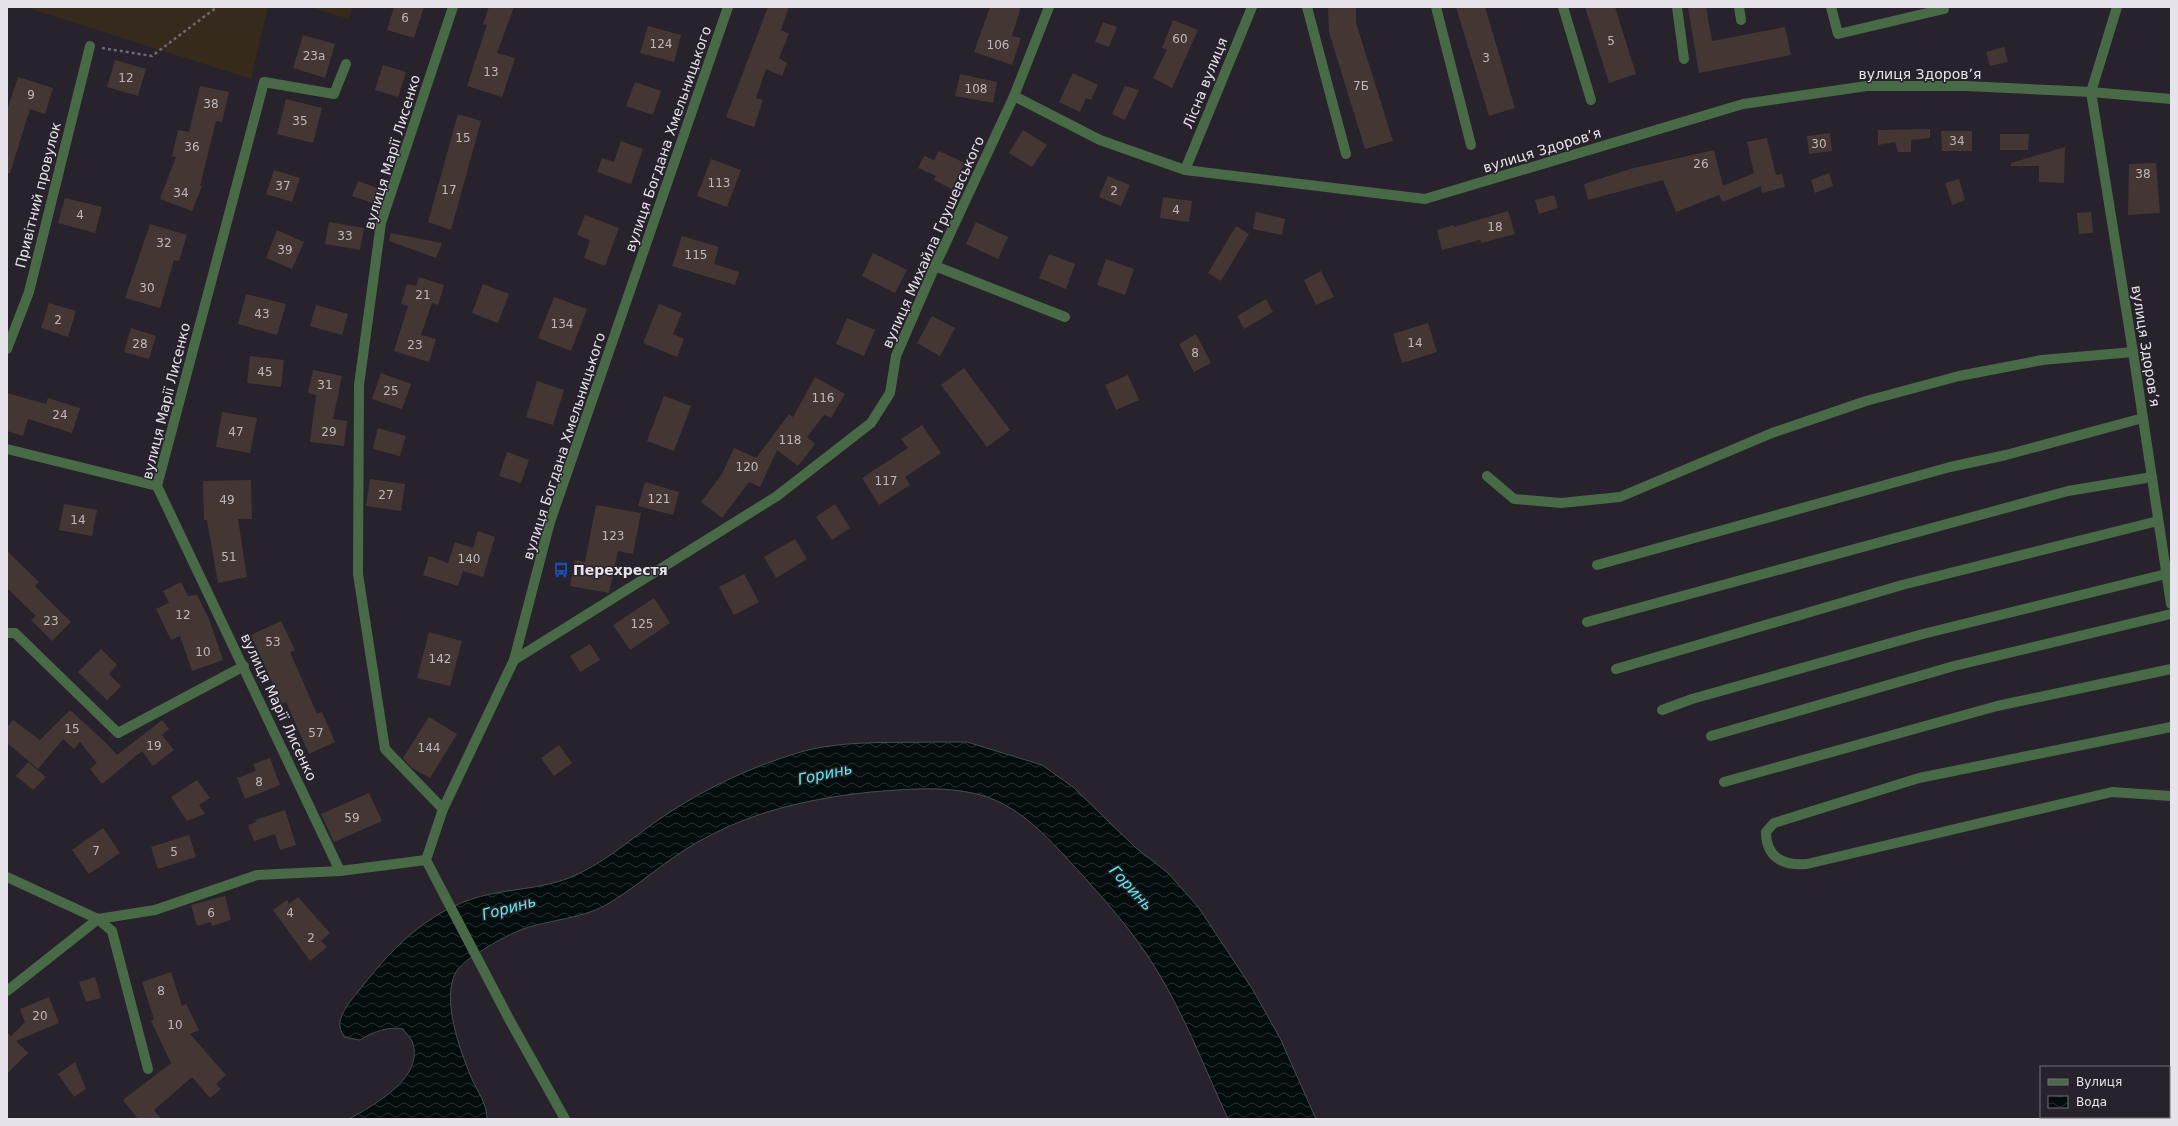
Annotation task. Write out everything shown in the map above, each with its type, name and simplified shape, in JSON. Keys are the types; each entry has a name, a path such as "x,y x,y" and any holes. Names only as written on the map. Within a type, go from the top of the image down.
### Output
{"street":[{"name":"вулиця Марії Лисенко","path":"443,809 385,749 358,574 359,385 381,223 453,7"},
{"name":"вулиця Богдана Хмельницького","path":"426,860 443,809 514,660 550,522 728,7"},
{"name":"вулиця Михайла Грушевського","path":"514,660 777,496 871,423 890,393 896,356 935,266 1014,96 1049,7"},
{"name":"Лісна вулиця","path":"1185,170 1252,7"},
{"path":"1307,7 1346,154"},
{"path":"1436,7 1471,145"},
{"path":"1563,7 1592,100"},
{"path":"1677,7 1684,59"},
{"path":"1739,7 1741,20"},
{"path":"1831,7 1838,34 1944,9 1943,7"},
{"path":"2091,92 2117,7"},
{"name":"Привітний провулок","path":"7,349 29,292 90,46"},
{"name":"вулиця Марії Лисенко","path":"340,871 244,666 157,486 264,82 334,94 346,64"},
{"name":"вулиця Здоровʼя","path":"1014,96 1100,140 1185,170 1425,199 1743,104 1867,86 1966,86 2091,92 2171,99"},
{"name":"вулиця Здоровʼя","path":"2091,92 2133,352 2171,604"},
{"path":"935,266 1065,317"},
{"path":"1487,476 1514,499 1562,503 1620,497 1772,433 1866,401 1959,376 2042,360 2133,352"},
{"path":"1597,565 1950,467 2006,455 2143,418"},
{"path":"7,449 157,486"},
{"path":"1587,622 2068,491 2152,477"},
{"path":"1616,669 1902,585 2158,521"},
{"path":"1662,710 1692,699 1923,634 2166,574"},
{"path":"1710,736 1954,666 2171,614"},
{"path":"7,633 15,632 118,733 244,666"},
{"path":"1724,782 1997,706 2171,669"},
{"path":"2171,726 1919,778 1774,823 1766,832 1766,843 1772,854 1793,865 1808,864 2112,792 2171,796"},
{"path":"7,991 98,919 155,910 257,875 340,871 426,860 509,1019 566,1119"},
{"path":"7,876 98,919 112,931 148,1069"}],"path":[{"path":"90,46 152,56 217,7"}],"shaded area":[{"path":"25,7 268,7 251,79"},
{"path":"309,7 352,7 349,19"}],"water":[{"name":"Горинь","path":"882,742 967,742 1042,765 1073,787 1135,847 1168,873 1199,908 1253,990 1280,1038 1316,1119 1228,1119 1176,1005 1156,969 1118,916 1065,857 1028,820 995,800 965,792 918,789 871,792 809,801 749,818 698,842 673,858 624,894 601,908 523,929 489,946 460,966 452,983 450,996 451,1010 457,1039 471,1077 484,1102 487,1119 349,1119 384,1098 405,1078 412,1066 414,1054 412,1041 403,1029 392,1028 381,1030 360,1040 344,1037 340,1028 341,1017 350,1001 388,956 402,942 434,917 471,899 548,884 570,878 592,867 615,852 659,819 700,794 732,778 780,758 813,749 847,744"}],"building":[{"path":"394,7 424,7 414,38 387,30"},
{"path":"489,7 514,7 497,53 515,58 502,97 467,86 487,25 483,24"},
{"path":"768,7 789,7 781,30 789,34 779,58 787,63 782,76 766,69 756,98 763,100 754,127 726,117"},
{"path":"990,7 1021,7 1012,36 1021,38 1012,65 974,52"},
{"path":"1328,7 1356,7 1356,23 1393,141 1365,149 1329,32"},
{"path":"1456,7 1485,7 1515,108 1489,116"},
{"path":"1585,7 1615,7 1636,74 1609,83"},
{"path":"1688,7 1706,7 1712,41 1785,27 1791,55 1699,73"},
{"path":"1173,20 1198,30 1172,88 1153,78 1167,50 1162,48"},
{"path":"1103,22 1117,27 1109,47 1095,42"},
{"path":"648,26 681,35 674,62 640,53"},
{"path":"303,35 335,44 325,78 293,68"},
{"path":"2004,47 2008,62 1990,66 1986,52"},
{"path":"115,60 146,69 138,96 107,87"},
{"path":"383,65 406,72 398,97 375,90"},
{"path":"1073,73 1098,85 1091,100 1086,98 1080,112 1059,102"},
{"path":"960,74 997,82 993,103 955,96"},
{"path":"18,77 53,88 45,114 30,109 10,173 7,173 7,110"},
{"path":"635,82 661,91 653,115 626,106"},
{"path":"200,86 229,92 222,122 216,121 200,186 202,186 192,211 160,199 176,157 172,156 178,130 189,132"},
{"path":"1125,86 1139,90 1125,120 1112,114"},
{"path":"286,99 322,108 313,143 277,134"},
{"path":"458,114 481,121 451,230 428,222"},
{"path":"1930,129 1930,138 1911,140 1911,152 1898,152 1895,142 1878,145 1878,130"},
{"path":"1023,130 1047,145 1032,167 1009,153"},
{"path":"1941,131 1972,131 1972,151 1942,151"},
{"path":"1830,133 1832,151 1809,154 1807,136"},
{"path":"2000,134 2029,134 2028,150 2000,150"},
{"path":"1767,138 1776,175 1782,174 1785,187 1762,193 1761,186 1723,202 1719,195 1676,212 1663,180 1588,200 1584,184 1630,169 1714,150 1723,186 1754,173 1747,142"},
{"path":"621,141 643,149 631,184 597,172 602,158 614,162"},
{"path":"2065,147 2064,183 2039,182 2039,166 2011,166 2011,163"},
{"path":"939,151 965,163 952,189 934,180 936,176 918,168 924,156 934,160"},
{"path":"711,159 741,170 727,207 697,196"},
{"path":"2156,163 2160,213 2128,215 2129,164"},
{"path":"274,170 300,178 292,202 266,194"},
{"path":"1829,173 1833,186 1815,193 1811,180"},
{"path":"1108,176 1130,185 1121,206 1099,197"},
{"path":"1959,179 1965,200 1952,205 1945,183"},
{"path":"358,181 383,190 378,205 352,196"},
{"path":"1554,195 1558,208 1539,214 1535,200"},
{"path":"1163,197 1192,201 1189,222 1160,218"},
{"path":"65,198 102,207 95,233 58,223"},
{"path":"1508,211 1515,234 1482,243 1480,240 1442,250 1437,230 1454,225 1454,227"},
{"path":"1256,212 1285,219 1282,235 1253,229"},
{"path":"2091,212 2093,233 2079,234 2077,213"},
{"path":"585,215 619,228 605,266 584,258 590,240 577,235"},
{"path":"329,222 364,228 360,250 325,244"},
{"path":"976,222 1008,237 998,259 966,244"},
{"path":"150,224 187,235 179,261 174,260 160,308 125,298"},
{"path":"1236,226 1249,234 1221,281 1208,273"},
{"path":"277,230 304,242 292,269 266,258"},
{"path":"391,233 442,243 436,258 389,241"},
{"path":"682,236 719,247 714,264 739,272 735,285 672,266"},
{"path":"873,253 907,270 895,293 862,276"},
{"path":"1049,254 1075,264 1066,289 1039,278"},
{"path":"1106,259 1134,269 1125,295 1097,285"},
{"path":"1321,271 1334,297 1316,305 1304,280"},
{"path":"419,277 444,285 438,305 432,303 421,335 436,339 429,362 394,351 408,306 401,304 407,284 416,286"},
{"path":"483,284 509,294 498,323 472,313"},
{"path":"246,294 286,304 277,335 238,324"},
{"path":"554,297 587,309 571,351 538,338"},
{"path":"1266,299 1273,312 1244,329 1237,316"},
{"path":"49,303 76,311 68,337 41,328"},
{"path":"659,304 682,313 673,334 684,339 677,357 643,343"},
{"path":"316,305 348,314 342,335 310,326"},
{"path":"932,316 955,328 940,356 917,343"},
{"path":"847,318 875,330 864,356 836,344"},
{"path":"1428,323 1437,352 1402,363 1393,334"},
{"path":"131,328 156,336 149,359 124,352"},
{"path":"1196,334 1211,363 1194,372 1179,344"},
{"path":"250,356 284,360 281,387 247,383"},
{"path":"964,368 1010,430 987,447 941,385"},
{"path":"313,370 342,376 333,419 347,421 344,446 310,442 316,395 308,393"},
{"path":"381,373 411,384 402,409 372,399"},
{"path":"1128,375 1139,400 1116,410 1105,385"},
{"path":"815,377 845,394 831,418 824,415 807,437 815,444 798,466 777,450 760,487 749,482 722,518 701,502 722,474 734,448 756,458 789,414 793,417"},
{"path":"537,381 564,390 553,425 526,417"},
{"path":"7,393 46,404 48,398 80,408 72,433 28,419 23,436 7,431"},
{"path":"664,396 691,406 674,451 647,441"},
{"path":"222,412 257,418 250,453 216,447"},
{"path":"922,425 941,453 905,477 910,485 879,505 862,478 908,448 901,439"},
{"path":"378,428 406,436 400,456 373,449"},
{"path":"507,452 529,460 521,483 499,476"},
{"path":"370,479 405,484 401,511 366,506"},
{"path":"251,480 252,519 238,519 247,577 218,583 207,520 204,520 203,481"},
{"path":"645,482 679,492 673,515 638,506"},
{"path":"64,504 97,510 92,536 59,530"},
{"path":"835,504 850,528 832,540 816,517"},
{"path":"596,505 641,513 633,554 618,551 609,593 570,586 575,560 585,562"},
{"path":"478,531 495,537 483,577 463,571 458,586 423,575 429,556 448,563 455,542 473,548"},
{"path":"795,539 807,559 776,578 764,557"},
{"path":"7,551 39,582 35,586 71,622 52,641 31,620 36,616 7,588"},
{"path":"744,574 759,602 734,615 719,587"},
{"path":"181,582 188,596 197,595 209,619 223,660 192,671 180,636 171,640 156,609 169,603 163,591"},
{"path":"654,598 670,623 630,650 613,625"},
{"path":"281,621 295,650 290,652 317,714 322,712 335,742 309,754 286,702 282,704 251,635"},
{"path":"429,632 462,641 450,686 417,678"},
{"path":"590,644 600,660 580,672 570,656"},
{"path":"101,649 117,665 109,674 121,686 107,700 78,672"},
{"path":"70,710 117,755 162,720 169,729 162,735 174,750 153,766 142,751 102,784 90,769 97,763 80,742 74,749 63,739 38,769 7,743 7,727 13,720 40,740"},
{"path":"429,717 457,734 430,778 412,768 403,758"},
{"path":"559,745 572,763 554,776 541,758"},
{"path":"270,758 280,785 245,799 237,778 256,771 253,764"},
{"path":"28,762 46,777 33,790 16,776"},
{"path":"197,780 210,798 199,805 205,814 187,821 171,797"},
{"path":"369,793 382,821 334,842 321,814"},
{"path":"285,810 296,845 280,850 275,834 254,841 248,825 256,822 255,820"},
{"path":"103,828 120,853 89,874 72,850"},
{"path":"189,835 196,857 158,869 151,847"},
{"path":"225,896 231,920 212,926 211,922 197,926 191,905"},
{"path":"298,897 330,933 321,941 327,947 310,961 273,910 287,900 289,904"},
{"path":"171,972 182,1006 186,1004 199,1030 190,1034 226,1075 216,1084 221,1089 210,1098 192,1077 154,1110 161,1119 138,1119 123,1100 171,1063 151,1021 154,1019 142,982"},
{"path":"95,977 101,998 86,1002 79,982"},
{"path":"49,997 59,1023 16,1041 28,1053 7,1074 7,1032 11,1036 25,1022 20,1009"},
{"path":"75,1062 86,1089 74,1097 58,1074"}],"place":[{"name":"Перехрестя","path":"561,570"}]}
